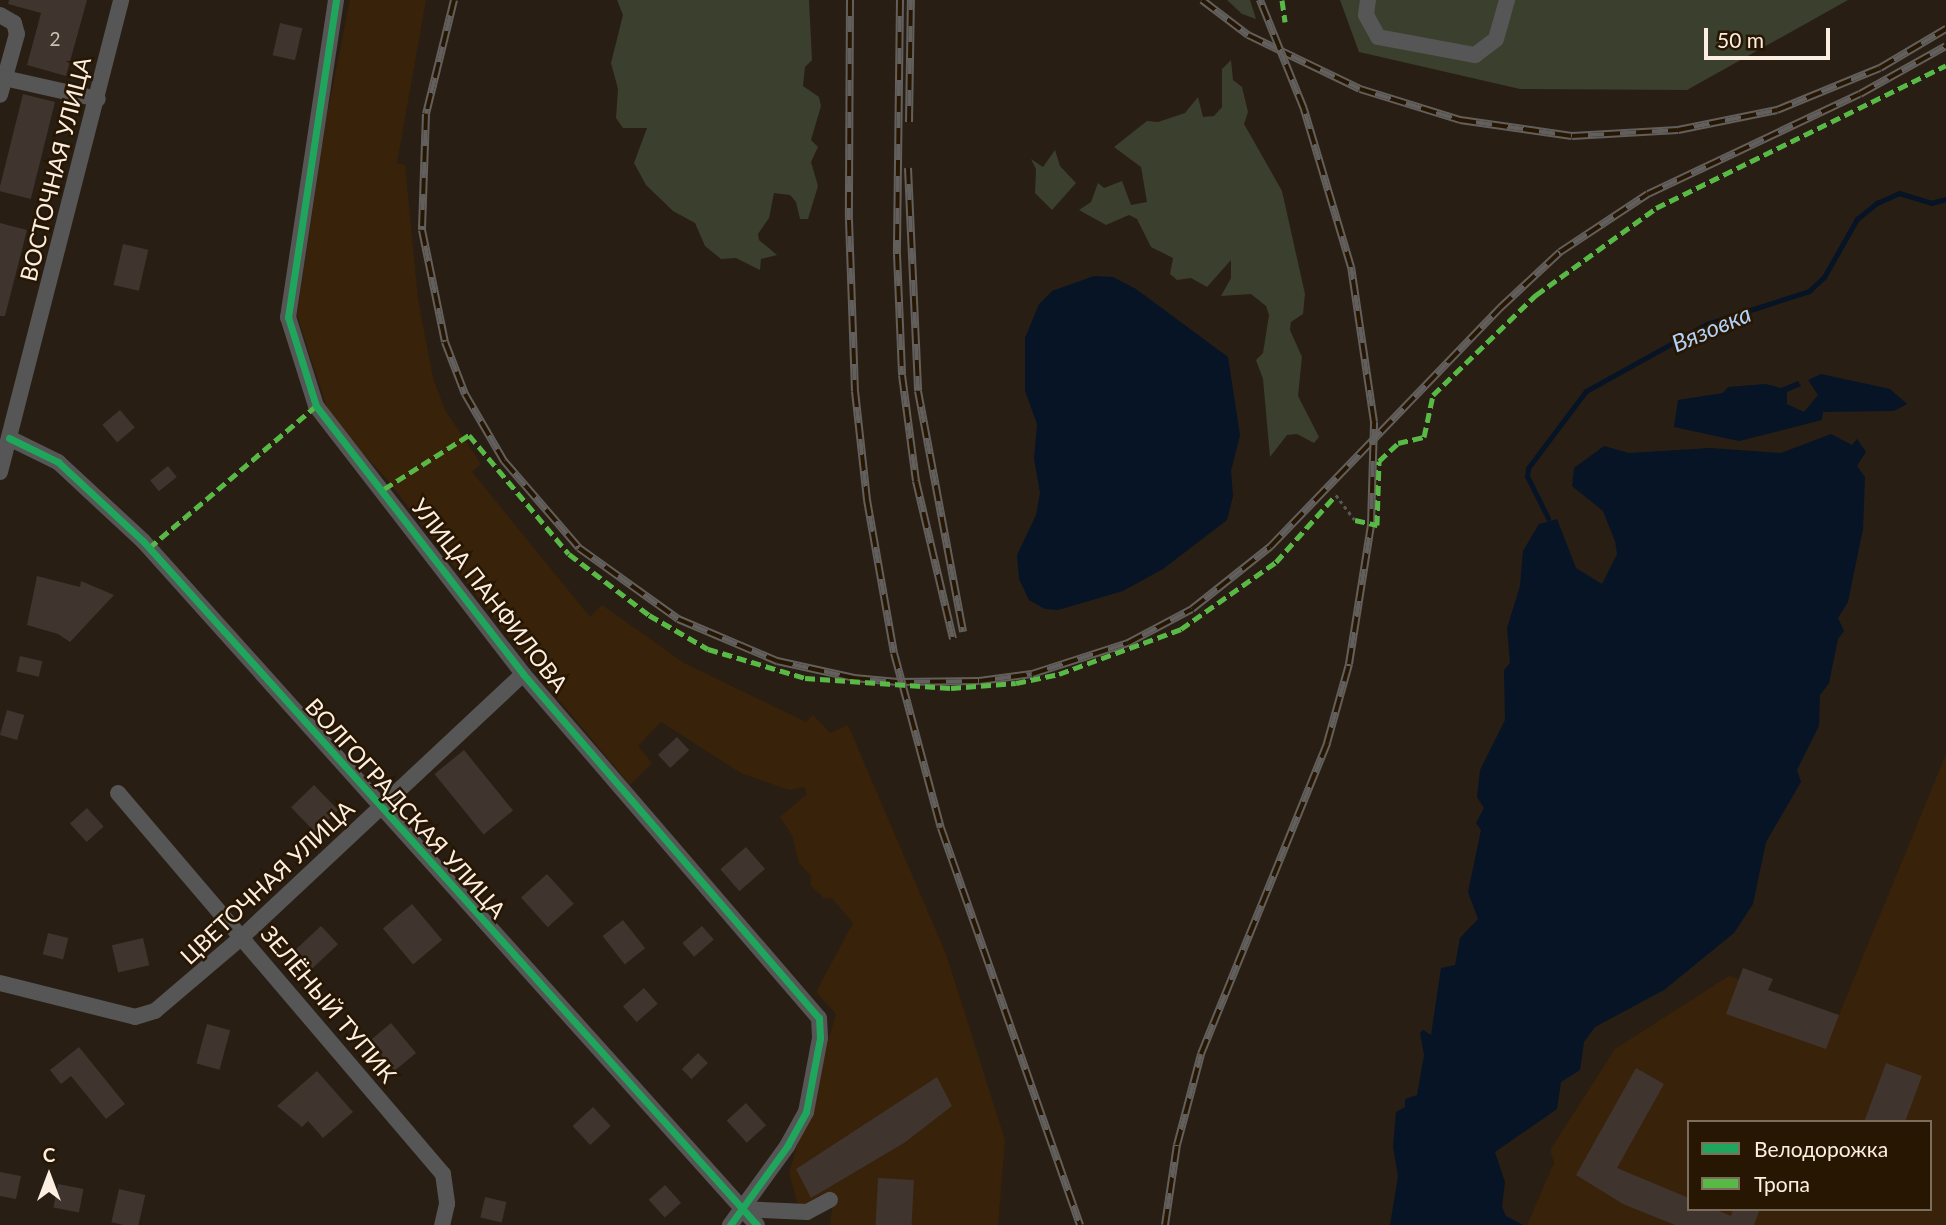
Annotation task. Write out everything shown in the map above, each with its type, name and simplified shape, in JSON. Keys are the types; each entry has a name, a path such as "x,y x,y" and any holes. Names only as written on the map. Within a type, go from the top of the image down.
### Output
{"street":[{"name":"ВОСТОЧНАЯ УЛИЦА","path":"0,472 98,99 121,0"},
{"name":"УЛИЦА ПАНФИЛОВА","path":"336,0 289,304 292,341 316,406 335,434 384,489 523,674 811,1004 820,1038 806,1112 789,1145 730,1225"},
{"path":"1368,0 1366,15 1378,37 1475,55 1496,39 1507,0"},
{"path":"0,15 14,23 17,34 0,95"},
{"path":"4,78 98,99"},
{"name":"ВОЛГОГРАДСКАЯ УЛИЦА","path":"9,438 58,462 143,541 380,809 757,1225"},
{"name":"ЦВЕТОЧНАЯ УЛИЦА","path":"0,983 135,1017 171,1001 523,674"},
{"name":"ЗЕЛЁНЫЙ ТУПИК","path":"118,793 443,1174 447,1203 442,1225"},
{"path":"741,1209 807,1212 830,1200"}],"path":[{"path":"1336,495 1355,520"}],"shaded area":[{"path":"350,0 426,0 397,163 405,165 418,299 433,378 445,410 481,464 472,472 590,617 602,605 684,663 806,722 813,715 830,733 848,725 946,954 1005,1140 998,1225 830,1225 832,1208 798,1205 789,1173 836,1014 816,992 853,923 832,898 825,899 810,885 811,876 799,863 792,835 780,817 807,794 804,787 789,790 741,773 661,722 638,746 652,763 630,785 534,670 386,478 331,420 297,315 326,120"},
{"path":"1946,754 1946,1225 1527,1225 1554,1163 1550,1150 1615,1049 1729,976 1839,1015"}],"green space":[{"path":"617,0 809,0 812,60 805,67 803,86 819,97 821,106 811,140 818,147 811,162 818,186 808,219 800,219 796,202 790,195 774,193 769,218 758,234 759,240 777,255 761,259 760,270 736,258 721,259 705,246 695,223 673,211 646,185 634,163 647,128 623,128 616,118 618,89 611,63 623,15"},
{"path":"1227,0 1250,0 1256,19 1242,14"},
{"path":"1340,0 1848,0 1687,90 1520,89 1359,52"},
{"path":"1231,60 1233,80 1242,87 1248,112 1244,124 1282,191 1305,294 1303,314 1291,322 1290,330 1302,357 1298,396 1319,437 1314,443 1297,434 1287,435 1270,457 1263,379 1256,360 1263,353 1269,315 1266,306 1251,294 1221,296 1231,278 1231,260 1207,287 1191,278 1177,280 1170,274 1173,258 1151,247 1137,219 1129,215 1106,225 1079,210 1091,202 1098,183 1104,188 1122,181 1131,205 1147,202 1141,167 1114,147 1147,121 1158,122 1185,113 1198,97 1203,117 1214,116 1222,107 1222,69"},
{"path":"1055,150 1060,166 1076,183 1052,210 1035,193 1036,169 1031,159 1043,167"}],"water":[{"path":"1094,276 1113,277 1136,289 1228,357 1240,435 1231,471 1233,496 1227,520 1163,569 1123,591 1058,610 1045,609 1029,600 1019,579 1017,555 1036,515 1040,493 1034,459 1037,424 1025,391 1025,338 1039,304 1052,291"},
{"path":"1821,374 1890,389 1907,404 1894,411 1823,412 1822,420 1739,441 1674,427 1678,400 1723,393 1728,387 1766,384 1781,388 1798,381 1801,386 1787,392 1787,404 1804,412 1818,395 1808,380"},
{"path":"1831,434 1852,445 1857,439 1866,452 1857,466 1865,477 1863,529 1848,602 1838,618 1844,631 1838,639 1829,683 1820,695 1819,726 1797,770 1801,782 1766,842 1753,904 1734,933 1664,990 1595,1027 1584,1042 1580,1070 1561,1082 1557,1109 1495,1152 1505,1182 1502,1207 1506,1216 1523,1225 1390,1225 1398,1176 1393,1147 1396,1112 1405,1107 1405,1099 1417,1095 1424,1055 1420,1033 1423,1030 1431,1035 1441,968 1455,965 1460,938 1478,919 1468,892 1481,830 1476,823 1484,808 1477,797 1480,770 1505,720 1504,670 1510,663 1507,628 1520,586 1523,551 1539,524 1557,519 1576,568 1602,584 1617,554 1615,541 1603,511 1572,486 1574,468 1604,446 1629,453 1710,448 1781,453"}],"building":[{"path":"9,0 87,0 66,76 27,65 41,13 8,4"},
{"path":"280,23 302,28 295,60 273,55"},
{"path":"23,94 55,102 31,199 0,191"},
{"path":"0,223 27,230 5,316 0,316"},
{"path":"123,244 148,250 139,291 114,285"},
{"path":"120,410 135,428 117,442 102,425"},
{"path":"168,466 177,477 159,491 150,480"},
{"path":"37,576 80,587 81,581 114,595 70,642 58,634 27,625"},
{"path":"20,656 42,661 39,677 16,672"},
{"path":"7,710 24,715 17,740 0,735"},
{"path":"677,737 689,750 670,768 658,755"},
{"path":"464,750 513,811 484,835 434,774"},
{"path":"314,785 338,810 315,832 291,807"},
{"path":"87,808 104,827 87,842 70,823"},
{"path":"746,847 765,869 739,891 720,869"},
{"path":"547,874 574,904 548,927 521,897"},
{"path":"412,904 442,940 413,964 383,928"},
{"path":"623,920 645,948 625,964 603,936"},
{"path":"321,926 338,944 310,971 292,953"},
{"path":"702,926 714,940 694,957 682,943"},
{"path":"48,933 68,938 63,959 43,954"},
{"path":"143,938 149,965 118,972 112,945"},
{"path":"1743,968 1773,979 1768,990 1839,1015 1826,1049 1726,1014"},
{"path":"644,988 658,1004 637,1022 623,1006"},
{"path":"391,1023 416,1053 395,1071 370,1041"},
{"path":"207,1024 230,1030 220,1070 196,1064"},
{"path":"79,1047 125,1104 106,1119 71,1076 61,1084 50,1070"},
{"path":"698,1053 708,1063 692,1079 682,1069"},
{"path":"1886,1063 1922,1076 1906,1120 1865,1120"},
{"path":"1636,1068 1664,1084 1617,1168 1687,1197 1687,1211 1720,1211 1731,1216 1732,1211 1759,1211 1754,1225 1675,1225 1623,1204 1576,1175"},
{"path":"317,1071 353,1112 323,1138 308,1121 302,1127 277,1106"},
{"path":"937,1077 952,1106 904,1143 811,1198 796,1169"},
{"path":"746,1103 766,1125 747,1143 727,1120"},
{"path":"593,1107 611,1126 590,1145 573,1126"},
{"path":"0,1172 21,1176 16,1199 0,1196"},
{"path":"878,1178 914,1180 912,1225 876,1225"},
{"path":"58,1184 84,1189 79,1213 53,1208"},
{"path":"665,1185 681,1203 665,1218 649,1200"},
{"path":"119,1189 145,1195 138,1225 111,1222"},
{"path":"485,1197 506,1202 502,1222 480,1217"}],"waterway":[{"name":"Вязовка","path":"1548,518 1527,476 1528,468 1586,391 1707,324 1809,291 1824,277 1857,219 1877,203 1899,193 1931,203 1946,199"}],"railway":[{"path":"454,0 426,114 422,230 445,342 465,394 504,461 579,548 678,619 777,661 854,678 898,682 979,681 1032,674 1128,643 1192,609 1270,547 1500,308 1560,252 1648,194 1860,94 1946,46"},
{"path":"850,0 849,220 855,391 867,500 894,653 941,828 1080,1225"},
{"path":"900,0 897,254 902,375 916,481 953,639"},
{"path":"909,122 911,0"},
{"path":"1202,0 1248,35 1360,89 1460,120 1572,136 1678,130 1777,110 1880,68 1946,29"},
{"path":"1165,1225 1177,1145 1201,1054 1327,743 1349,664 1371,525 1374,422 1351,267 1304,109 1260,0"},
{"path":"908,168 918,391 963,632"}],"marked path":[{"path":"1282,0 1285,22"},
{"path":"1355,520 1377,525 1379,461 1398,443 1424,437 1433,395 1536,295 1656,208 1946,65"},
{"path":"149,548 316,406"},
{"path":"384,489 469,435 569,554 649,615 708,649 805,678 951,688 1016,683 1059,674 1181,629 1276,562 1336,495"}],"cycle path":[{"path":"336,0 288,317 316,406 523,674 819,1018 820,1038 806,1112 788,1145 730,1225"},
{"path":"9,438 58,462 143,541 757,1225"}]}
